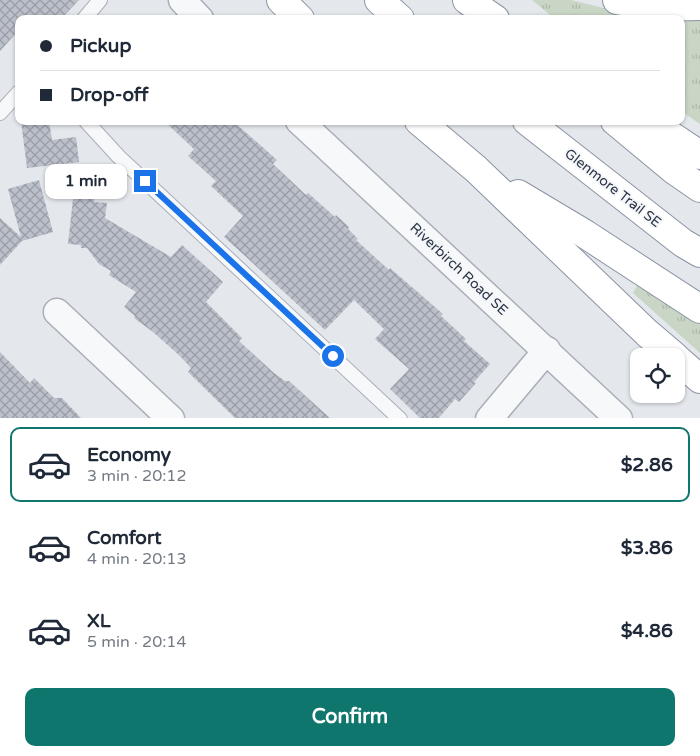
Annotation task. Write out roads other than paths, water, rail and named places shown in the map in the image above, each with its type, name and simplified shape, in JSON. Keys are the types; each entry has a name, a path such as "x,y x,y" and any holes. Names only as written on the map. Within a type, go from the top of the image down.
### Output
{"highway":[{"path":"281,0 296,15"},
{"path":"379,0 396,15"},
{"path":"467,0 484,15"},
{"path":"467,0 490,15"},
{"path":"617,0 654,8 700,6"},
{"path":"424,125 476,169 664,348"},
{"name":"Glenmore Trail SE","path":"532,125 683,243 700,254"},
{"path":"620,125 674,170 700,188"},
{"path":"655,125 700,155"},
{"path":"476,169 586,234 700,308"},
{"path":"685,366 700,379"}],"street":[{"path":"182,0 196,15"},
{"name":"Riverbirch Road SE","path":"303,125 619,418"},
{"path":"57,312 171,418"},
{"path":"489,418 547,350"}],"lane":[{"path":"87,15 100,0"},
{"path":"0,112 15,96"},
{"path":"90,125 125,163 400,418"}]}
